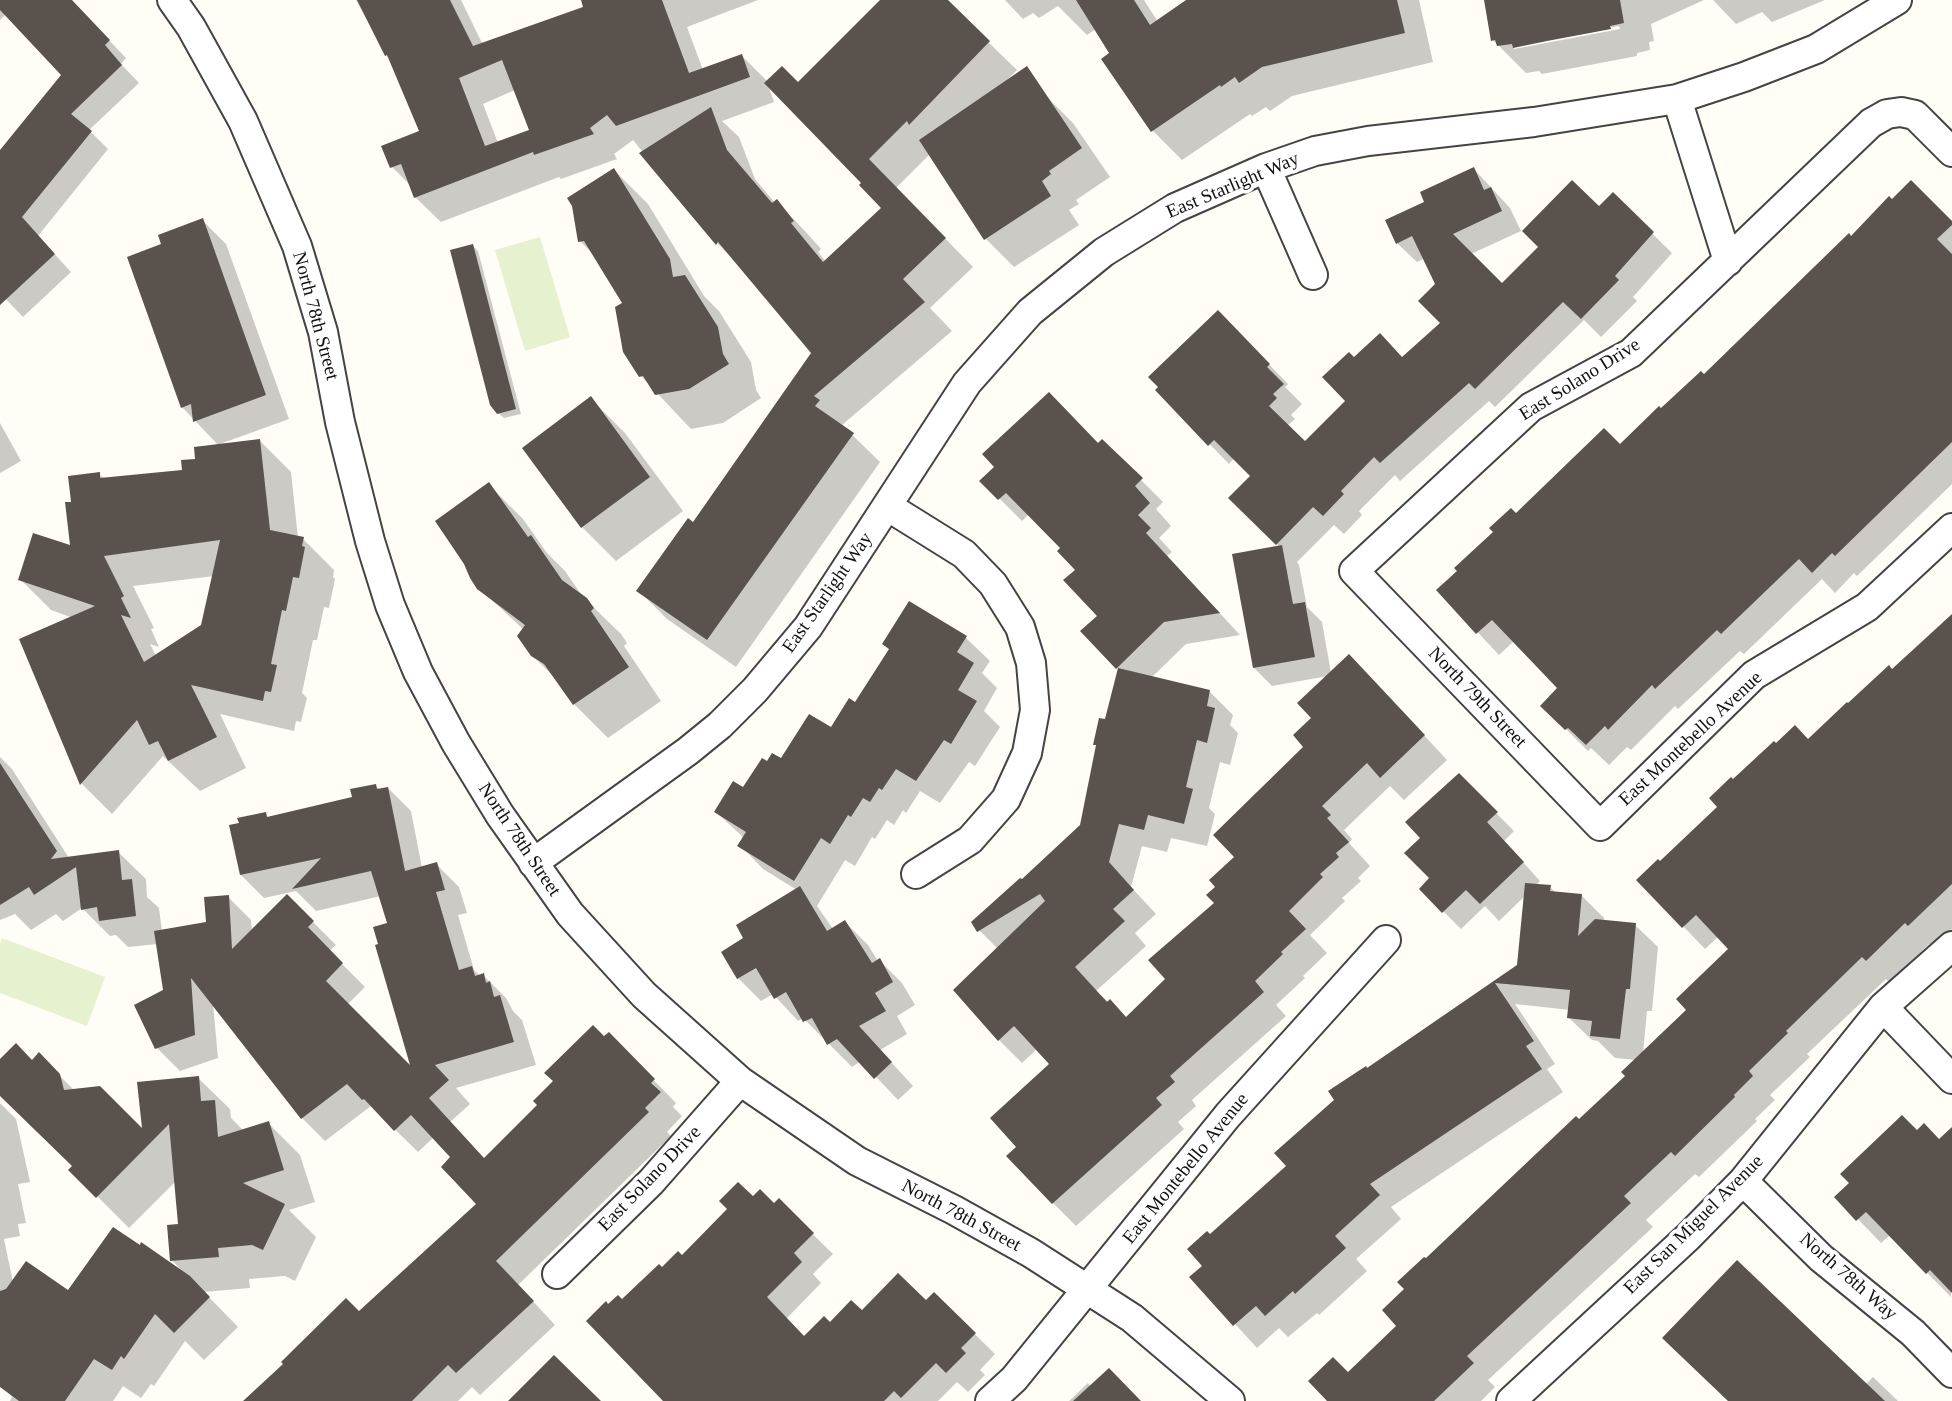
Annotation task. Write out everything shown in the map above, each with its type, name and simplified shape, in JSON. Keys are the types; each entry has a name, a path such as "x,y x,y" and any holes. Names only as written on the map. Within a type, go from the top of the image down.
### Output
{"street":[{"name":"North 78th Street","path":"172,0 197,38 243,121 297,246 323,332 340,422 370,541 390,605 418,672 456,743 500,815 570,914 644,995 740,1081 857,1161 1031,1253 1132,1318 1230,1401"},
{"name":"East Starlight Way","path":"533,863 688,751 720,725 755,690 808,627 967,383 1030,312 1104,253 1175,208 1265,168 1315,151 1368,141 1534,122 1677,99 1816,49 1898,0"},
{"path":"1677,99 1728,261"},
{"name":"East Solano Drive","path":"1354,571 1531,407 1631,353 1871,123 1887,114 1915,115 1952,152"},
{"path":"1265,168 1313,275"},
{"path":"887,506 964,554 993,584 1020,627 1031,663 1035,710 1027,753 1006,799 970,840 916,874"},
{"name":"East Montebello Avenue","path":"1600,826 1754,675 1867,607 1952,528"},
{"name":"North 79th Street","path":"1354,571 1600,826"},
{"name":"East Montebello Avenue","path":"990,1401 1014,1379 1228,1115 1386,940"},
{"name":"East San Miguel Avenue","path":"1511,1401 1688,1237 1743,1181 1883,1007 1952,946"},
{"path":"1883,1007 1952,1079"},
{"name":"East Solano Drive","path":"557,1274 652,1182 740,1081"},
{"name":"North 78th Way","path":"1743,1181 1821,1258 1913,1333 1952,1373"}],"green space":[{"path":"540,237 570,337 525,351 495,250"},
{"path":"2,938 105,977 87,1026 0,993"}],"building":[{"path":"0,0 72,0 110,40 105,45 122,65 71,114 92,131 22,217 55,254 0,305 0,150 61,75 0,10"},
{"path":"357,0 450,0 473,46 583,7 581,0 662,0 689,73 742,54 750,77 616,126 607,115 590,128 594,134 534,155 533,152 414,198 401,164 390,168 381,146 419,131 387,55 385,56","holes":["502,60 529,130 485,146 459,78"]},
{"path":"880,0 948,0 990,41 909,125 907,121 869,159 946,238 903,279 925,302 814,396 820,400 815,406 854,433 707,640 636,591 688,518 693,522 811,353 639,153 711,107 727,150 772,203 777,199 794,221 791,223 823,262 881,208 859,185 861,183 764,83 782,66 798,82"},
{"path":"1076,0 1134,0 1150,25 1186,0 1397,0 1405,33 1262,67 1239,83 1235,77 1151,132 1101,59 1109,53"},
{"path":"1484,0 1620,0 1624,23 1610,26 1611,29 1513,48 1512,44 1497,46 1495,40 1491,41"},
{"path":"1027,66 1082,148 1049,171 1051,174 1042,181 1051,196 984,240 919,140"},
{"path":"1474,167 1484,190 1491,187 1502,211 1453,234 1502,283 1538,247 1522,231 1572,180 1599,206 1613,192 1654,232 1615,276 1619,280 1581,319 1563,302 1475,389 1469,383 1380,463 1374,457 1341,491 1344,494 1323,516 1313,507 1276,545 1228,498 1250,476 1214,440 1208,446 1155,390 1158,387 1148,377 1218,310 1270,364 1267,367 1284,384 1273,394 1277,398 1269,406 1305,441 1345,401 1322,377 1349,352 1354,357 1380,333 1402,357 1440,323 1418,301 1435,284 1412,236 1396,244 1385,220 1424,202 1420,192"},
{"path":"614,168 670,259 673,277 685,275 718,327 723,354 729,364 689,389 655,395 643,376 639,377 623,352 615,307 622,303 584,241 578,242 572,206 567,198"},
{"path":"1911,180 1952,221 1952,225 1937,239 1952,254 1952,442 1835,556 1832,553 1812,573 1799,559 1721,634 1717,630 1655,689 1652,685 1608,730 1605,726 1586,745 1568,728 1565,730 1540,706 1557,688 1492,620 1476,634 1436,590 1457,571 1454,568 1493,532 1489,528 1511,508 1516,513 1604,428 1620,444 1659,406 1661,408 1701,371 1704,374 1849,233 1851,236 1889,196 1892,199"},
{"path":"203,218 266,395 193,422 191,404 181,408 127,257 161,244 158,235"},
{"path":"473,244 516,409 497,414 490,405 450,250"},
{"path":"1049,392 1098,443 1102,439 1143,478 1135,486 1150,503 1138,515 1151,528 1146,533 1220,613 1164,622 1116,669 1080,631 1097,616 1063,580 1075,570 1057,551 1060,548 1006,493 998,500 979,481 994,467 982,454"},
{"path":"591,396 650,477 581,528 522,448"},
{"path":"260,439 270,530 304,537 302,546 305,547 299,578 293,577 286,611 282,610 271,664 277,665 271,692 265,691 263,701 191,685 217,737 168,761 158,741 149,745 137,720 80,785 19,639 95,606 18,580 33,533 70,545 65,502 71,502 68,476 100,472 100,478 182,470 181,460 195,459 194,447","holes":["220,540 201,625 144,662 121,615 131,618 121,598 124,596 104,556"]},
{"path":"489,482 562,580 587,598 594,608 591,611 629,667 573,705 544,664 531,656 517,636 525,625 477,589 435,521"},
{"path":"1282,545 1293,604 1305,602 1315,657 1253,668 1232,554"},
{"path":"909,601 967,636 957,652 974,663 958,690 977,701 951,744 944,740 916,781 896,769 870,802 863,798 851,817 848,815 830,844 821,838 794,881 737,846 746,832 714,812 733,781 743,787 762,758 767,761 772,753 781,758 809,714 831,727 849,698 855,702 889,649 882,644"},
{"path":"1952,614 1952,884 1908,926 1905,923 1866,961 1862,957 1786,1031 1788,1033 1749,1071 1753,1076 1735,1097 1675,1156 1671,1152 1624,1196 1631,1203 1467,1356 1474,1363 1434,1401 1327,1401 1308,1381 1333,1357 1348,1372 1396,1326 1382,1310 1404,1289 1397,1282 1426,1258 1576,1116 1579,1119 1625,1076 1621,1072 1686,1010 1676,999 1728,949 1696,915 1682,928 1636,880 1717,807 1709,798 1731,777 1733,779 1795,725 1808,739 1889,665 1892,669"},
{"path":"1349,654 1425,735 1380,778 1367,763 1322,806 1331,815 1327,818 1349,842 1336,853 1339,857 1320,874 1323,877 1289,911 1306,929 1255,981 1264,992 1170,1076 1175,1082 1156,1098 1162,1105 1052,1204 1006,1156 1016,1147 990,1118 1049,1064 1014,1026 998,1041 953,990 1045,901 1040,894 977,932 971,922 1080,825 1099,718 1105,719 1118,668 1210,690 1207,706 1215,708 1207,743 1197,740 1186,787 1193,789 1184,824 1148,815 1144,830 1119,824 1109,862 1134,890 1113,909 1125,921 1075,967 1107,1002 1110,999 1126,1017 1165,979 1148,960 1214,903 1206,895 1215,887 1209,880 1234,857 1213,835 1303,747 1293,735 1311,718 1297,703"},
{"path":"0,763 57,851 51,859 119,850 122,880 132,879 136,916 99,921 97,907 81,910 76,867 34,895 29,887 0,905"},
{"path":"1459,773 1498,812 1487,822 1524,862 1480,904 1466,890 1442,913 1419,889 1429,878 1404,853 1420,838 1405,822"},
{"path":"376,784 377,789 388,787 405,871 437,862 445,890 436,892 459,970 472,966 475,976 484,973 486,983 490,981 494,997 500,995 514,1042 435,1065 449,1080 429,1098 484,1158 537,1105 533,1101 553,1081 544,1073 593,1025 604,1036 609,1032 655,1079 651,1083 661,1092 645,1108 649,1112 496,1261 534,1301 456,1373 448,1365 412,1401 243,1401 283,1364 281,1362 346,1298 359,1311 476,1204 441,1167 450,1157 411,1115 394,1131 347,1084 301,1119 191,978 195,1035 155,1049 134,1005 163,990 154,931 206,922 204,897 229,895 232,949 287,894 314,921 308,927 343,963 326,981 410,1065 375,945 378,944 373,927 387,923 371,871 292,889 321,858 240,875 229,825 239,823 237,818 266,812 267,817 352,797 350,789"},
{"path":"1525,883 1551,885 1550,891 1582,894 1578,936 1595,919 1636,923 1630,989 1626,989 1620,1039 1590,1036 1592,1021 1567,1018 1570,990 1495,983 1534,1041 1526,1046 1542,1069 1370,1184 1380,1195 1335,1236 1346,1248 1295,1294 1293,1291 1265,1316 1256,1306 1233,1326 1189,1277 1202,1266 1187,1249 1207,1231 1210,1234 1286,1166 1274,1153 1334,1100 1328,1091 1366,1066 1367,1068 1517,965"},
{"path":"800,886 827,931 845,920 872,963 880,958 893,982 875,993 886,1011 859,1026 892,1062 874,1079 837,1039 827,1045 812,1018 803,1022 786,992 774,999 756,968 737,979 721,952 743,938 736,925"},
{"path":"16,1043 32,1060 39,1052 60,1074 64,1090 100,1086 142,1128 137,1082 199,1076 201,1101 215,1100 218,1137 269,1121 284,1170 243,1183 285,1204 263,1250 252,1245 218,1248 219,1257 170,1261 167,1225 178,1224 169,1124 96,1198 68,1170 72,1166 0,1096 0,1059"},
{"path":"1902,1115 1917,1130 1924,1123 1939,1139 1952,1127 1952,1293 1930,1270 1926,1274 1866,1212 1856,1221 1834,1197 1849,1183 1840,1174"},
{"path":"738,1182 753,1196 760,1189 774,1203 779,1198 814,1233 794,1253 802,1262 767,1297 804,1336 824,1316 830,1322 851,1300 862,1310 898,1273 926,1300 934,1292 976,1333 961,1348 966,1353 946,1373 936,1363 901,1398 894,1391 884,1401 663,1401 586,1321 606,1301 608,1304 618,1295 622,1299 659,1264 662,1267 678,1251 682,1255 727,1209 719,1201"},
{"path":"113,1227 140,1245 141,1242 190,1276 210,1297 174,1333 155,1314 124,1359 121,1356 112,1370 94,1359 65,1401 19,1401 0,1387 0,1291 6,1289 26,1261 68,1290"},
{"path":"1737,1260 1885,1401 1728,1401 1662,1338"},
{"path":"554,1355 601,1401 508,1401"},
{"path":"1109,1368 1141,1401 1073,1401"}]}
